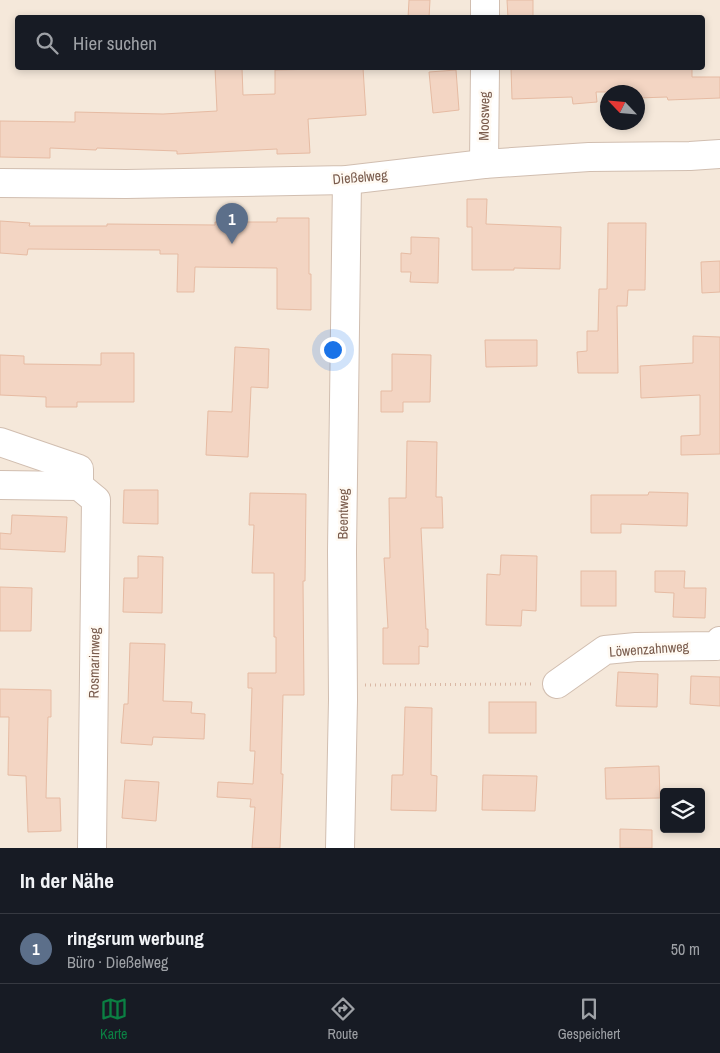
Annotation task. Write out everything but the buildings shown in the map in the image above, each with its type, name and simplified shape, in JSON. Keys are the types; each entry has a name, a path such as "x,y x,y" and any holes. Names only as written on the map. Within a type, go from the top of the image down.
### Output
{"street":[{"path":"485,0 485,15"},
{"name":"Moosweg","path":"484,164 485,70"},
{"name":"Dießelweg","path":"0,183 126,184 347,180 484,164 589,156 675,157 720,154"},
{"name":"Beentweg","path":"340,848 347,180"},
{"name":"Rosmarinweg","path":"0,442 79,470 79,486 96,500 92,848"},
{"path":"0,485 79,486"},
{"name":"Löwenzahnweg","path":"557,684 605,650 636,647 716,646 720,641"}],"path":[{"path":"343,685 557,684"}],"shaded area":[{"path":"0,0 720,0 720,848 0,848"}],"place":[{"name":"ringsrum werbung","path":"232,244"}]}
